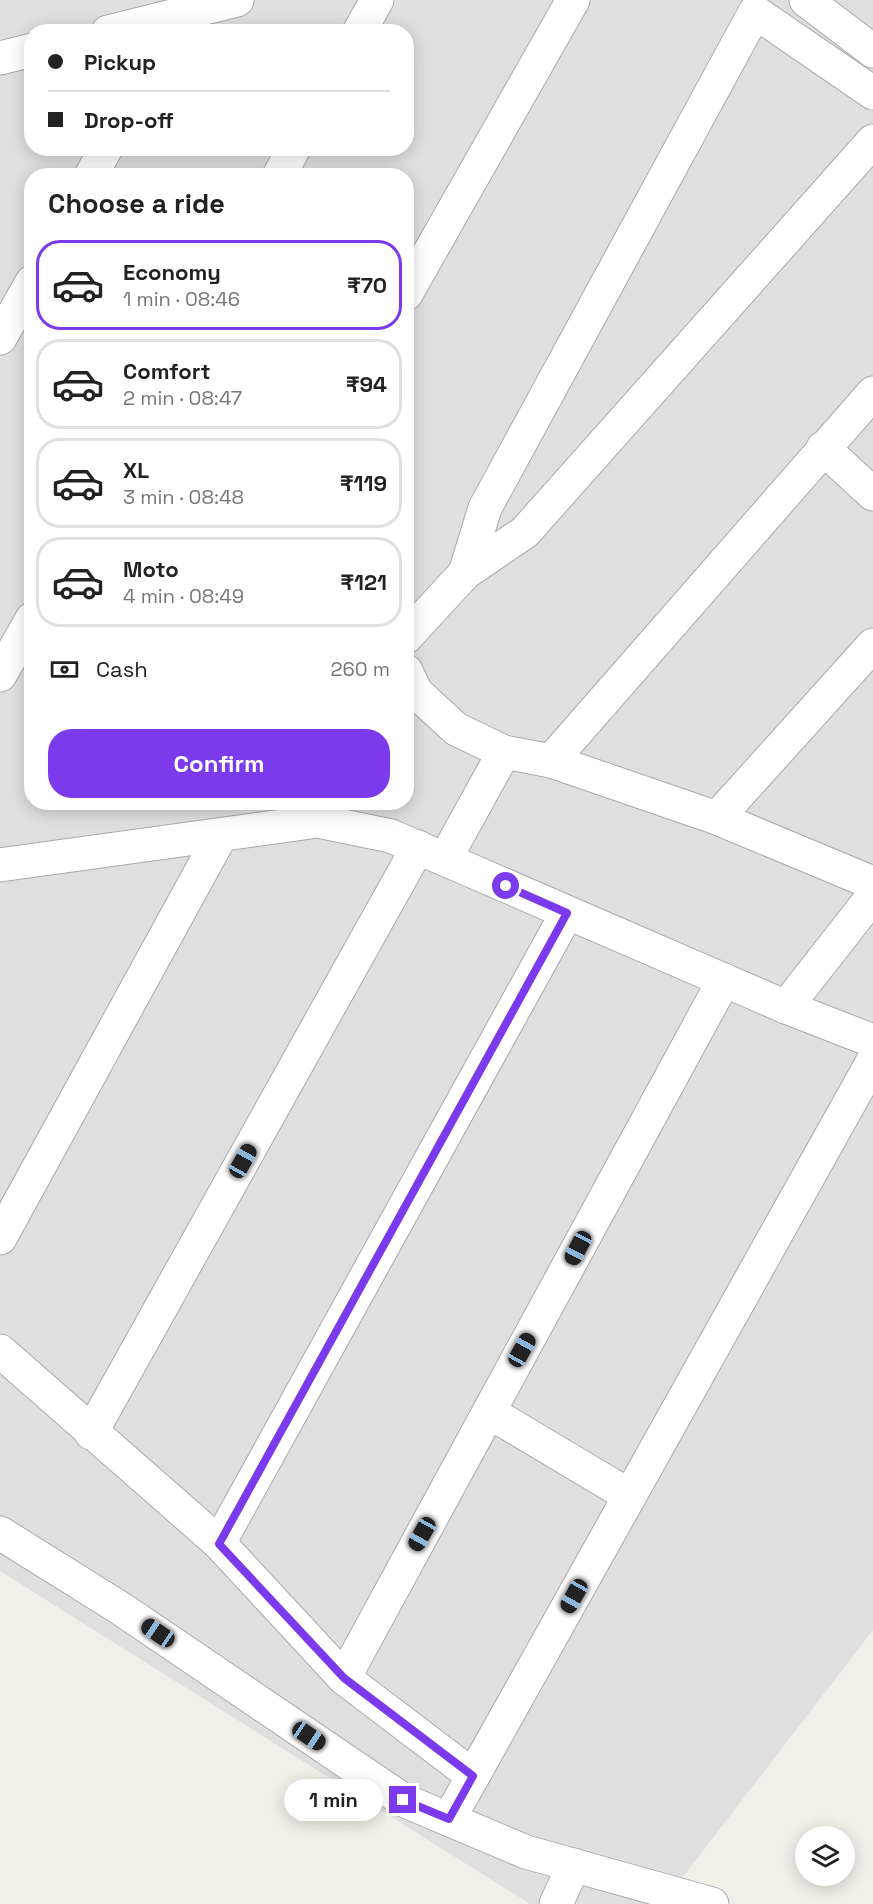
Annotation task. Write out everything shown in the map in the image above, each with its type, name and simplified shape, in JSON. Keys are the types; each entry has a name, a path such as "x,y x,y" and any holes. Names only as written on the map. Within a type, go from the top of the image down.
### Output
{"street":[{"path":"176,23 237,0"},
{"path":"364,24 377,0"},
{"path":"414,280 573,0"},
{"path":"806,0 873,51"},
{"path":"465,573 485,508 755,12 873,93"},
{"path":"0,58 24,52"},
{"path":"414,628 465,573 525,532 873,141"},
{"path":"0,338 24,296"},
{"path":"551,761 873,393"},
{"path":"823,448 873,494"},
{"path":"0,675 24,633"},
{"path":"717,818 873,645"},
{"path":"414,688 456,729 504,752 551,761 717,818 873,883"},
{"path":"92,1433 432,853 504,752"},
{"path":"2,868 318,821 391,836 786,1008 873,1041"},
{"path":"0,1238 221,835"},
{"path":"786,1008 873,896"},
{"path":"219,1544 567,913"},
{"path":"344,1678 724,981"},
{"path":"449,1819 873,1061"},
{"path":"0,1351 219,1544 344,1678 473,1776"},
{"path":"489,1412 630,1496"},
{"path":"0,1533 120,1608 403,1800 526,1852 712,1904"},
{"path":"556,1904 574,1865"}],"shaded area":[{"path":"0,0 873,0 873,1630 662,1904 530,1904 0,1571"}],"route":[{"path":"403,1800 449,1819 473,1776 344,1678 219,1544 567,913 506,886"}]}
